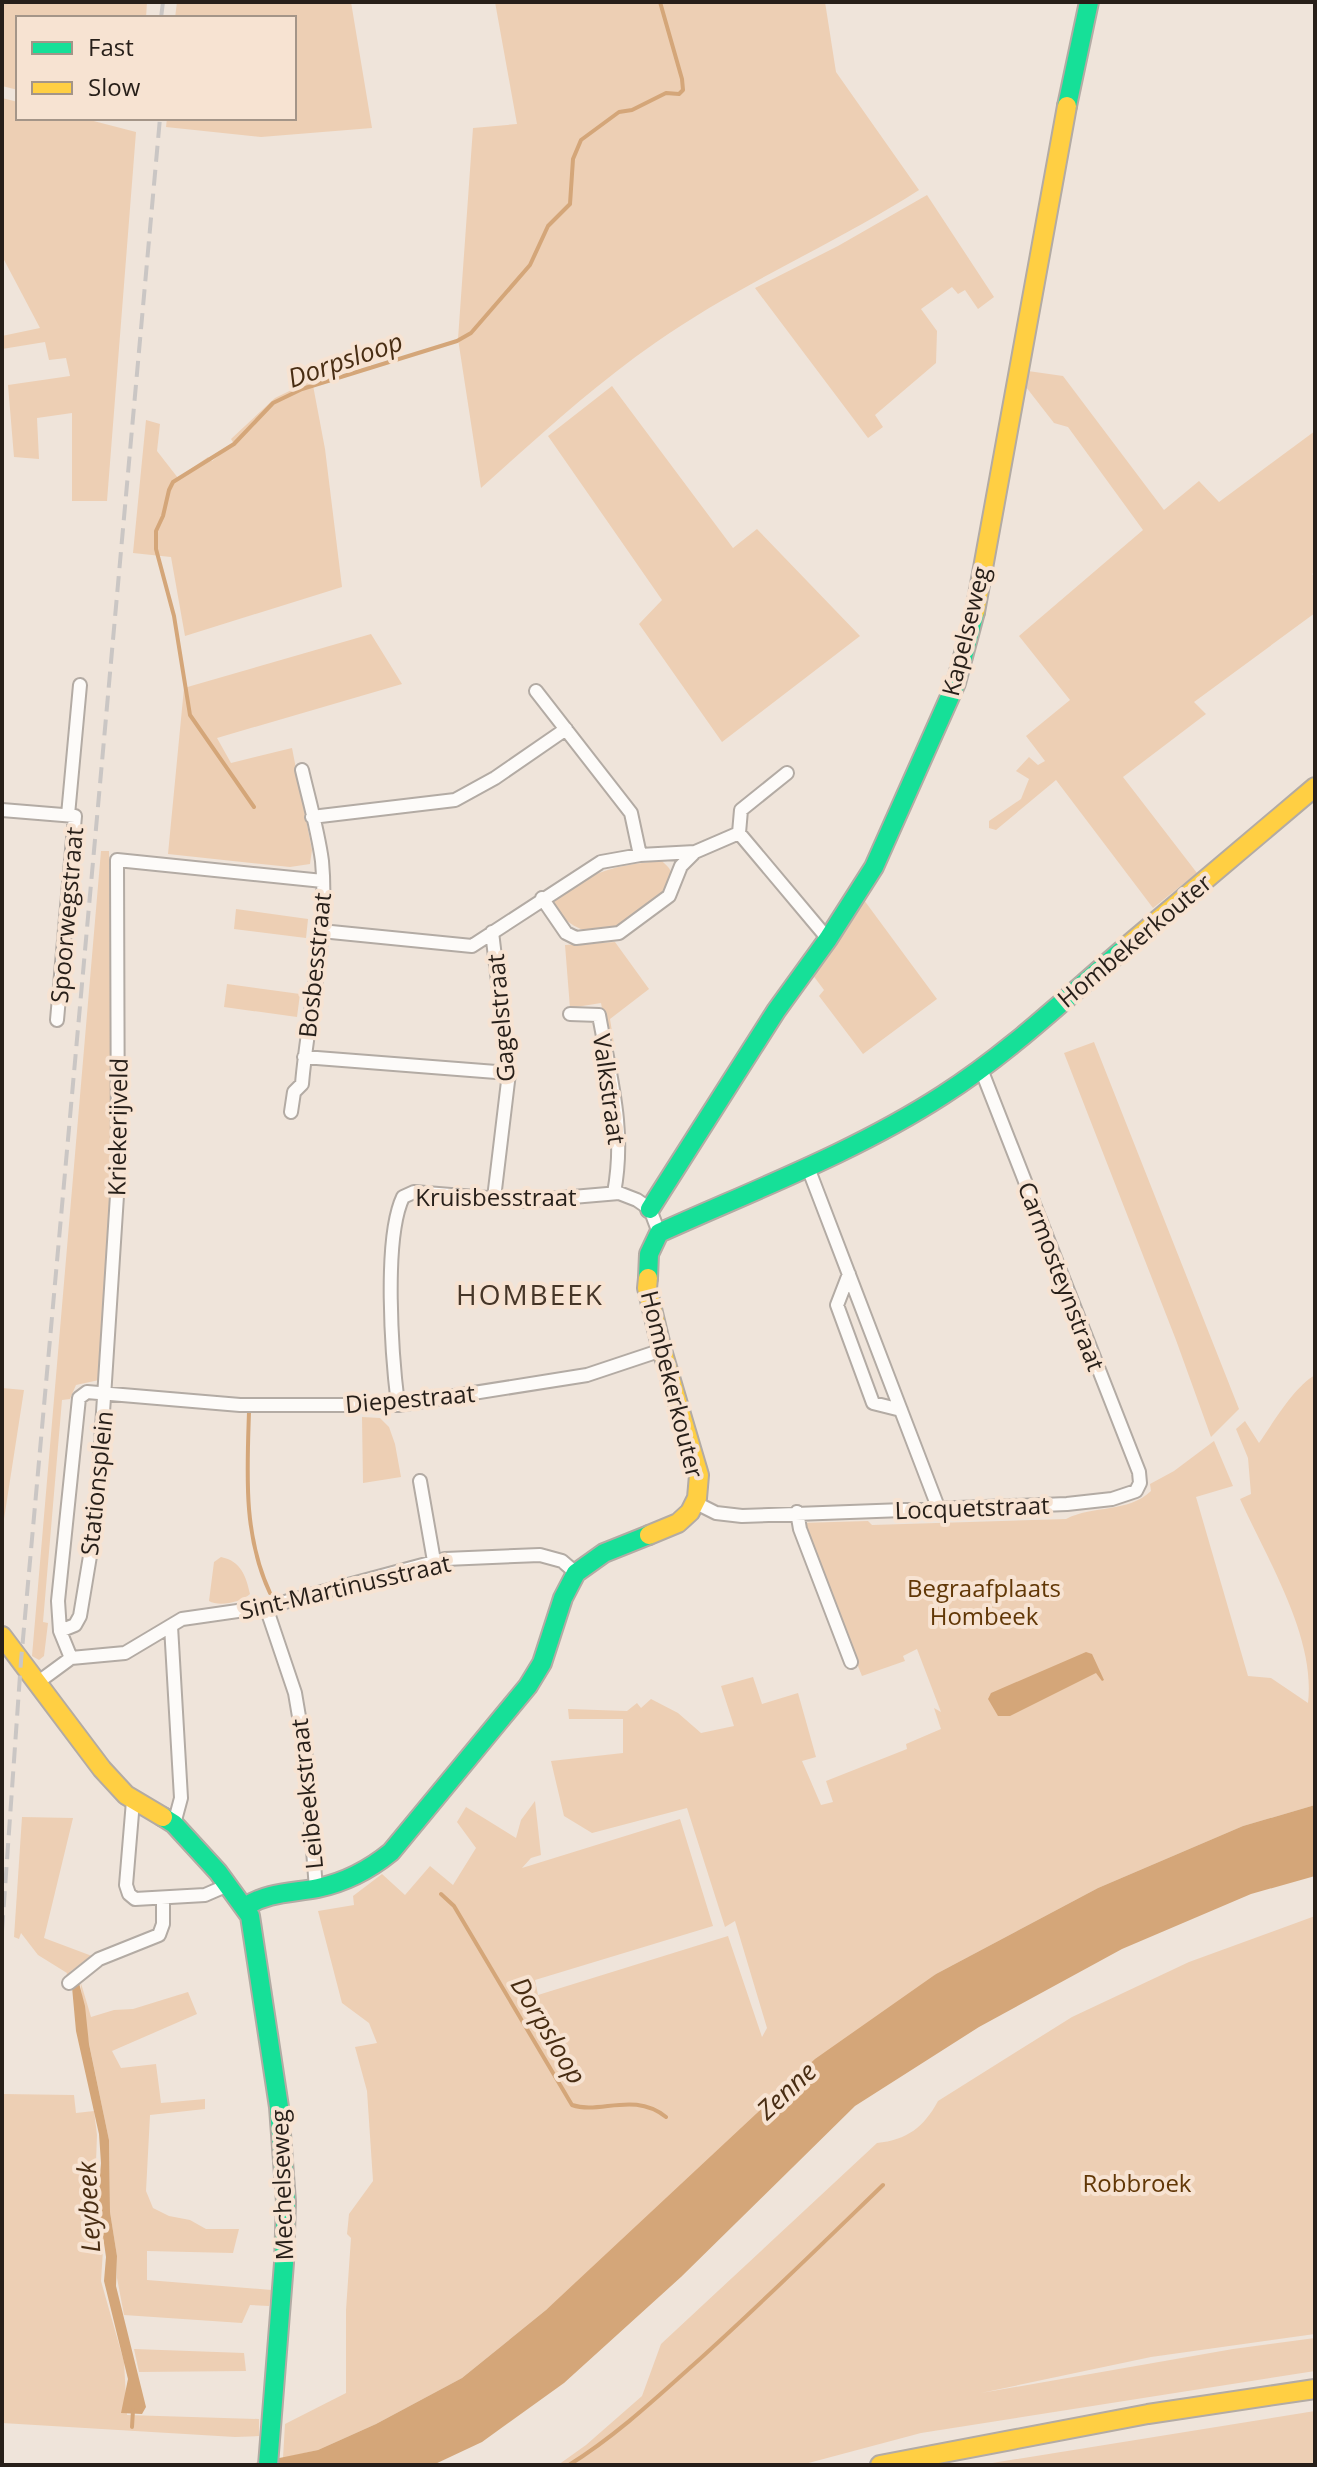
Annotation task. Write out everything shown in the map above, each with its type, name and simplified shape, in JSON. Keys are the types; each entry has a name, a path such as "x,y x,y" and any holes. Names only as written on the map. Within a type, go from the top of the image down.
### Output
{"main road":[{"name":"Kapelseweg","path":"650,1209 776,1011 828,939 874,867 956,683 967,647 1078,45 1089,2"},
{"name":"Hombekerkouter","path":"576,1573 604,1553 678,1523 696,1503 701,1486 699,1467 662,1350 646,1282 649,1254 659,1233 874,1136 942,1096 981,1069 1315,787"},
{"path":"3,1645 37,1683 102,1769 133,1801 174,1824 245,1907 280,1892 316,1889 352,1879 375,1865 400,1843 514,1705 542,1663 563,1598 576,1573"},
{"name":"Mechelseweg","path":"245,1907 253,1928 279,2107 286,2202 268,2465"},
{"path":"880,2465 1148,2414 1315,2389"}],"street":[{"name":"Spoorwegstraat","path":"68,815 80,685"},
{"path":"536,691 631,813 640,855"},
{"path":"312,817 455,800 495,778 566,729"},
{"name":"Bosbesstraat","path":"291,1112 294,1092 302,1084 321,931 323,881 302,770"},
{"path":"787,773 741,810 739,833 828,939"},
{"name":"Spoorwegstraat","path":"2,810 75,816 57,1020"},
{"path":"321,931 472,946 601,862 640,855 695,852 739,833"},
{"path":"542,898 566,933 576,938 619,933 669,896 681,866 695,852"},
{"name":"Kriekerijveld","path":"105,1393 118,1180 117,860 323,881"},
{"name":"Gagelstraat","path":"492,932 509,1073 494,1198"},
{"name":"Valkstraat","path":"570,1014 599,1015 620,1130 614,1193"},
{"path":"304,1057 509,1073"},
{"name":"Carmosteynstraat","path":"981,1069 1139,1472 1140,1483"},
{"path":"807,1165 938,1507"},
{"name":"Kruisbesstraat","path":"398,1405 394,1376 392,1270 398,1206 403,1197 414,1192 526,1201 614,1193 637,1200 650,1209"},
{"path":"650,1209 659,1233"},
{"path":"849,1274 837,1305 873,1403 901,1410"},
{"name":"Diepestraat","path":"105,1393 240,1405 398,1405 587,1375 662,1350"},
{"name":"Stationsplein","path":"60,1631 75,1625 80,1616 94,1532 105,1393 87,1392 79,1398 58,1601 60,1631 71,1658"},
{"path":"420,1481 434,1561"},
{"name":"Locquetstraat","path":"696,1503 723,1515 1090,1502 1123,1496 1136,1491 1140,1483"},
{"path":"797,1512 800,1529 851,1662"},
{"name":"Sint-Martinusstraat","path":"71,1658 125,1653 182,1619 266,1607 434,1561 540,1555 562,1561 576,1573"},
{"name":"Leibeekstraat","path":"266,1607 295,1693 306,1758 316,1889"},
{"path":"171,1626 181,1798 174,1824"},
{"path":"37,1683 71,1658"},
{"path":"133,1801 126,1885 129,1894 135,1899 163,1899 205,1895 228,1885"},
{"path":"69,1983 113,1951 159,1935 163,1924 163,1899"}],"green space":[{"path":"2,2 147,2 146,16 16,16 16,90 2,86"},
{"path":"177,2 351,2 372,128 261,137 166,127 167,120 296,120 296,16 175,16"},
{"path":"495,2 825,2 836,72 919,190 720,302 655,343 587,395 481,488 458,339 473,128 517,124"},
{"path":"2,98 16,102 16,120 90,120 136,132 107,501 72,501 72,413 37,418 39,459 14,457 8,385 70,376 66,358 49,360 45,342 2,349 2,336 40,328 2,256"},
{"path":"927,195 994,297 978,309 965,290 958,294 952,287 921,309 937,331 936,363 875,415 883,427 868,438 755,288 838,246"},
{"path":"1028,371 1063,376 1164,510 1199,481 1219,502 1315,431 1315,572 1312,574 1315,577 1315,613 1194,702 1206,714 1123,777 1197,873 1153,908 1056,780 996,830 989,828 989,821 1021,799 1029,779 1016,771 1029,757 1038,765 1045,761 1026,736 1070,700 1019,636 1143,530 1068,427 1054,423 1026,387"},
{"path":"312,380 325,449 342,587 185,636 171,557 133,553 146,420 160,424 157,451 178,478 208,457 212,461 234,444 231,439 275,398"},
{"path":"612,386 733,548 757,529 860,636 722,742 639,624 662,600 548,436"},
{"path":"371,634 402,684 217,738 231,763 292,748 312,850 310,864 290,867 168,854 184,688"},
{"path":"101,851 109,851 114,1086 111,1208 99,1380 76,1385 70,1399 62,1400 43,1622 48,1623 44,1656 39,1660 32,1656"},
{"path":"662,861 671,871 665,892 619,929 600,933 582,930 566,920 554,906 555,897 594,875 617,867"},
{"path":"861,896 937,999 863,1054 819,996 824,990 812,974"},
{"path":"236,909 308,919 306,938 234,929"},
{"path":"615,942 649,989 610,1019 614,1044 609,1045 601,1003 570,1008 565,945"},
{"path":"227,984 300,994 297,1017 224,1007"},
{"path":"1094,1042 1239,1409 1211,1437 1064,1053"},
{"name":"Begraafplaats Hombeek","path":"1315,1375 1315,1805 1243,1826 1098,1888 936,1974 546,2310 462,2378 376,2424 318,2450 283,2458 285,2424 346,2393 346,2310 351,2238 347,2234 349,2214 373,2181 367,2091 355,2047 377,2043 369,2023 342,2003 318,1911 354,1905 353,1896 382,1874 405,1895 430,1866 453,1885 476,1848 457,1822 466,1807 516,1838 521,1820 535,1801 541,1855 531,1858 522,1868 680,1819 713,1926 535,1980 538,1995 728,1936 762,2037 767,2028 735,1921 725,1927 687,1808 592,1833 564,1816 551,1761 623,1753 623,1719 569,1719 568,1709 627,1711 637,1703 641,1708 651,1699 678,1713 701,1733 734,1726 721,1686 753,1677 762,1704 798,1693 816,1757 802,1761 821,1805 833,1802 826,1781 907,1749 906,1744 941,1729 934,1708 941,1712 917,1649 903,1656 905,1661 862,1676 800,1523 868,1521 872,1525 1066,1519 1142,1498 1151,1491 1150,1484 1174,1471 1214,1441 1233,1486 1196,1497 1248,1676 1271,1678 1308,1703 1305,1652 1297,1625 1240,1499 1251,1494 1248,1458 1236,1429 1245,1421 1259,1443 1292,1397"},
{"path":"2,1388 24,1390 2,1532"},
{"path":"362,1417 380,1418 389,1427 401,1477 363,1483"},
{"path":"221,1557 242,1570 250,1594 246,1597 224,1604 209,1601 214,1562"},
{"path":"22,1817 73,1818 44,1938 92,1956 66,1977 67,1973 38,1955 21,1933 19,1939 14,1937"},
{"name":"Robbroek","path":"1315,1916 1315,2334 1151,2357 981,2393 1233,2349 1315,2338 1315,2371 921,2433 801,2465 558,2465 642,2396 661,2344 877,2143 914,2131 938,2101 1072,2017 1189,1962"},
{"path":"80,1980 91,2017 114,2010 133,2009 188,1992 197,2014 112,2051 121,2068 156,2064 161,2103 205,2099 205,2109 150,2115 146,2191 153,2208 169,2216 190,2220 206,2229 239,2229 233,2253 147,2251 147,2280 272,2290 269,2306 250,2305 242,2323 124,2315 110,2212 109,2140 86,2029"},
{"path":"2,2094 74,2095 76,2113 94,2111 97,2135 95,2189 104,2234 101,2281 124,2362 127,2415 259,2419 259,2436 2,2423"},
{"path":"134,2349 244,2353 246,2371 139,2372"},
{"path":"1315,2411 1315,2465 980,2465"}],"water":[{"path":"1086,1652 1092,1654 1104,1680 1096,1673 1010,1716 998,1716 988,1699 991,1693"},
{"name":"Zenne","path":"1315,1805 1315,1876 1251,1894 1122,1949 979,2027 855,2106 681,2277 564,2383 482,2442 433,2465 245,2465 318,2450 376,2424 462,2378 546,2310 815,2059 936,1974 1098,1888 1243,1826"},
{"path":"79,1983 109,2140 110,2212 117,2256 116,2286 146,2407 142,2414 121,2413 128,2379 104,2281 106,2257 98,2201 101,2163 99,2134 76,2031 72,1987"}],"waterway":[{"name":"Dorpsloop","path":"254,807 190,715 174,616 156,549 156,531 173,482 234,444 273,403 302,389 457,341 471,333 530,265 548,226 570,204 573,159 581,140 619,112 632,110 666,93 679,94 683,90 660,2"},
{"name":"Dorpsloop","path":"249,1412 251,1527 261,1571 270,1593"},
{"name":"Dorpsloop","path":"441,1894 454,1906 572,2105 629,2104 654,2109 666,2117"},
{"path":"569,2465 617,2431 663,2392 883,2185"},
{"name":"Leybeek","path":"132,2427 133,2410"}],"railway":[{"path":"161,16 163,2"},
{"path":"2,1931 21,1661 160,120"}],"traffic: fast":[{"path":"1067,106 1089,2"},
{"path":"650,1209 776,1011 828,939 874,867 956,683 975,612"},
{"path":"648,1278 649,1254 659,1233 840,1152 909,1116 967,1079 1014,1043 1127,946"},
{"path":"245,1907 271,1896 348,1879 391,1852 528,1686 542,1663 563,1598 576,1573 604,1553 649,1535"},
{"path":"163,1817 174,1824 218,1872 250,1916 279,2107 286,2202 268,2465"}],"traffic: slow":[{"path":"975,612 1067,106"},
{"path":"1127,946 1315,787"},
{"path":"648,1278 647,1288 662,1350 699,1475 697,1498 690,1512 678,1523 649,1535"},
{"path":"2,1636 102,1769 126,1795 163,1817"},
{"path":"880,2465 1148,2414 1315,2389"}],"district":[{"name":"HOMBEEK","path":"530,1294"}]}
